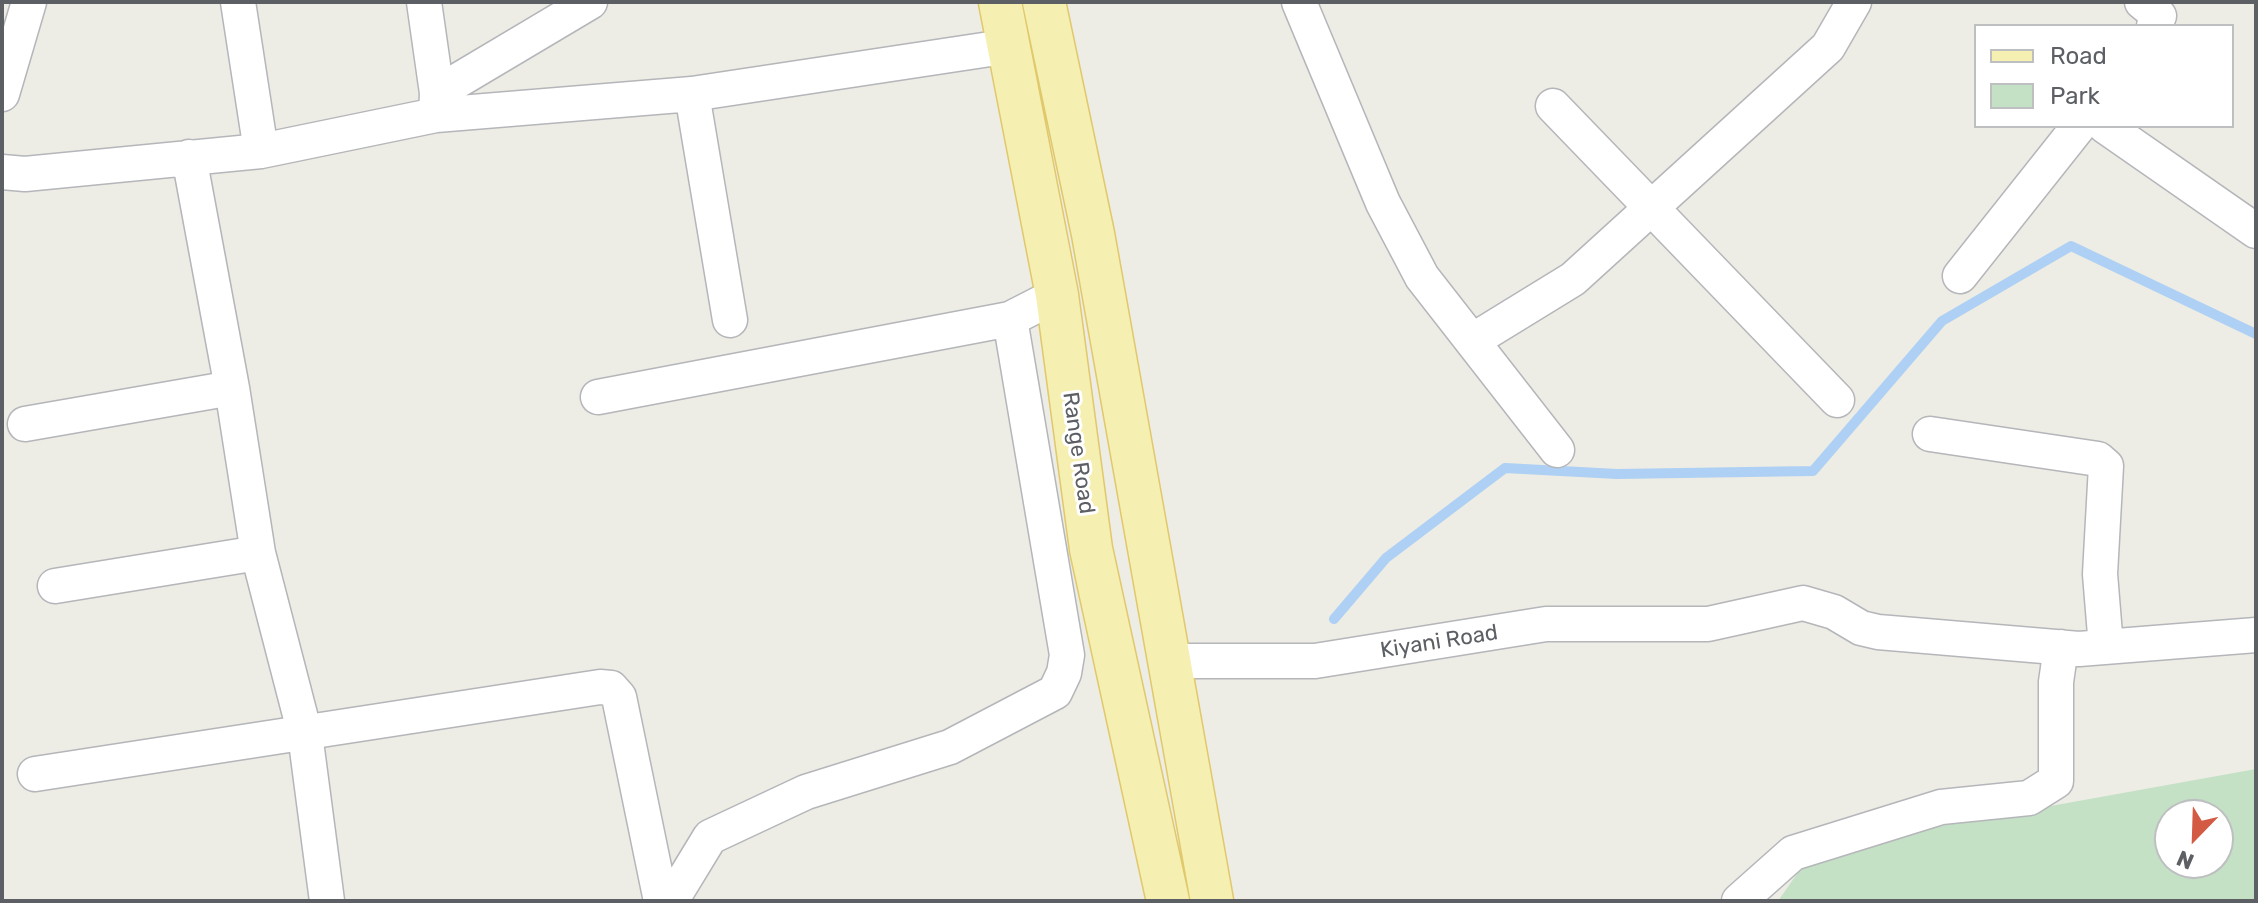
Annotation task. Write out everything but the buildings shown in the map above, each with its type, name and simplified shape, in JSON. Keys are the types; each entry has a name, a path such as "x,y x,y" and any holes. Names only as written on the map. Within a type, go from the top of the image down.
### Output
{"main road":[{"name":"Range Road","path":"1000,2 1057,295 1091,549 1168,901"},
{"path":"1044,2 1093,234 1212,901"}],"street":[{"path":"2,94 29,2"},
{"path":"238,2 261,151"},
{"path":"424,2 436,104"},
{"path":"436,104 590,2"},
{"path":"1299,2 1383,203 1422,277 1557,450"},
{"path":"1472,341 1573,279 1828,47 1854,2"},
{"path":"2,172 25,174 261,151 436,104 692,94 1010,46"},
{"path":"692,94 730,320"},
{"path":"1553,106 1837,400"},
{"path":"1960,276 2077,128"},
{"path":"2108,128 2256,231"},
{"path":"189,157 232,388 258,553 305,734 327,901"},
{"path":"598,397 1010,319 1057,295"},
{"path":"671,901 710,837 806,792 950,747 1055,692 1064,673 1067,655 1010,319"},
{"path":"25,424 232,388"},
{"path":"1930,434 2098,459 2106,466 2100,574 2106,647"},
{"path":"55,586 258,553"},
{"name":"Kiyani Road","path":"1170,661 1315,661 1546,624 1708,624 1803,603 1834,612 1861,628 1878,632 2061,647 2106,647 2256,635"},
{"path":"1739,901 1793,853 1941,807 2029,798 2056,781 2056,682 2061,647"},
{"path":"35,774 600,687 611,688 619,697 661,901"}],"green space":[{"path":"2256,769 2256,901 1778,901 1806,861 1873,838"}],"waterway":[{"path":"1334,619 1386,558 1505,468 1617,474 1813,471 1942,321 2071,246 2256,334"}]}
